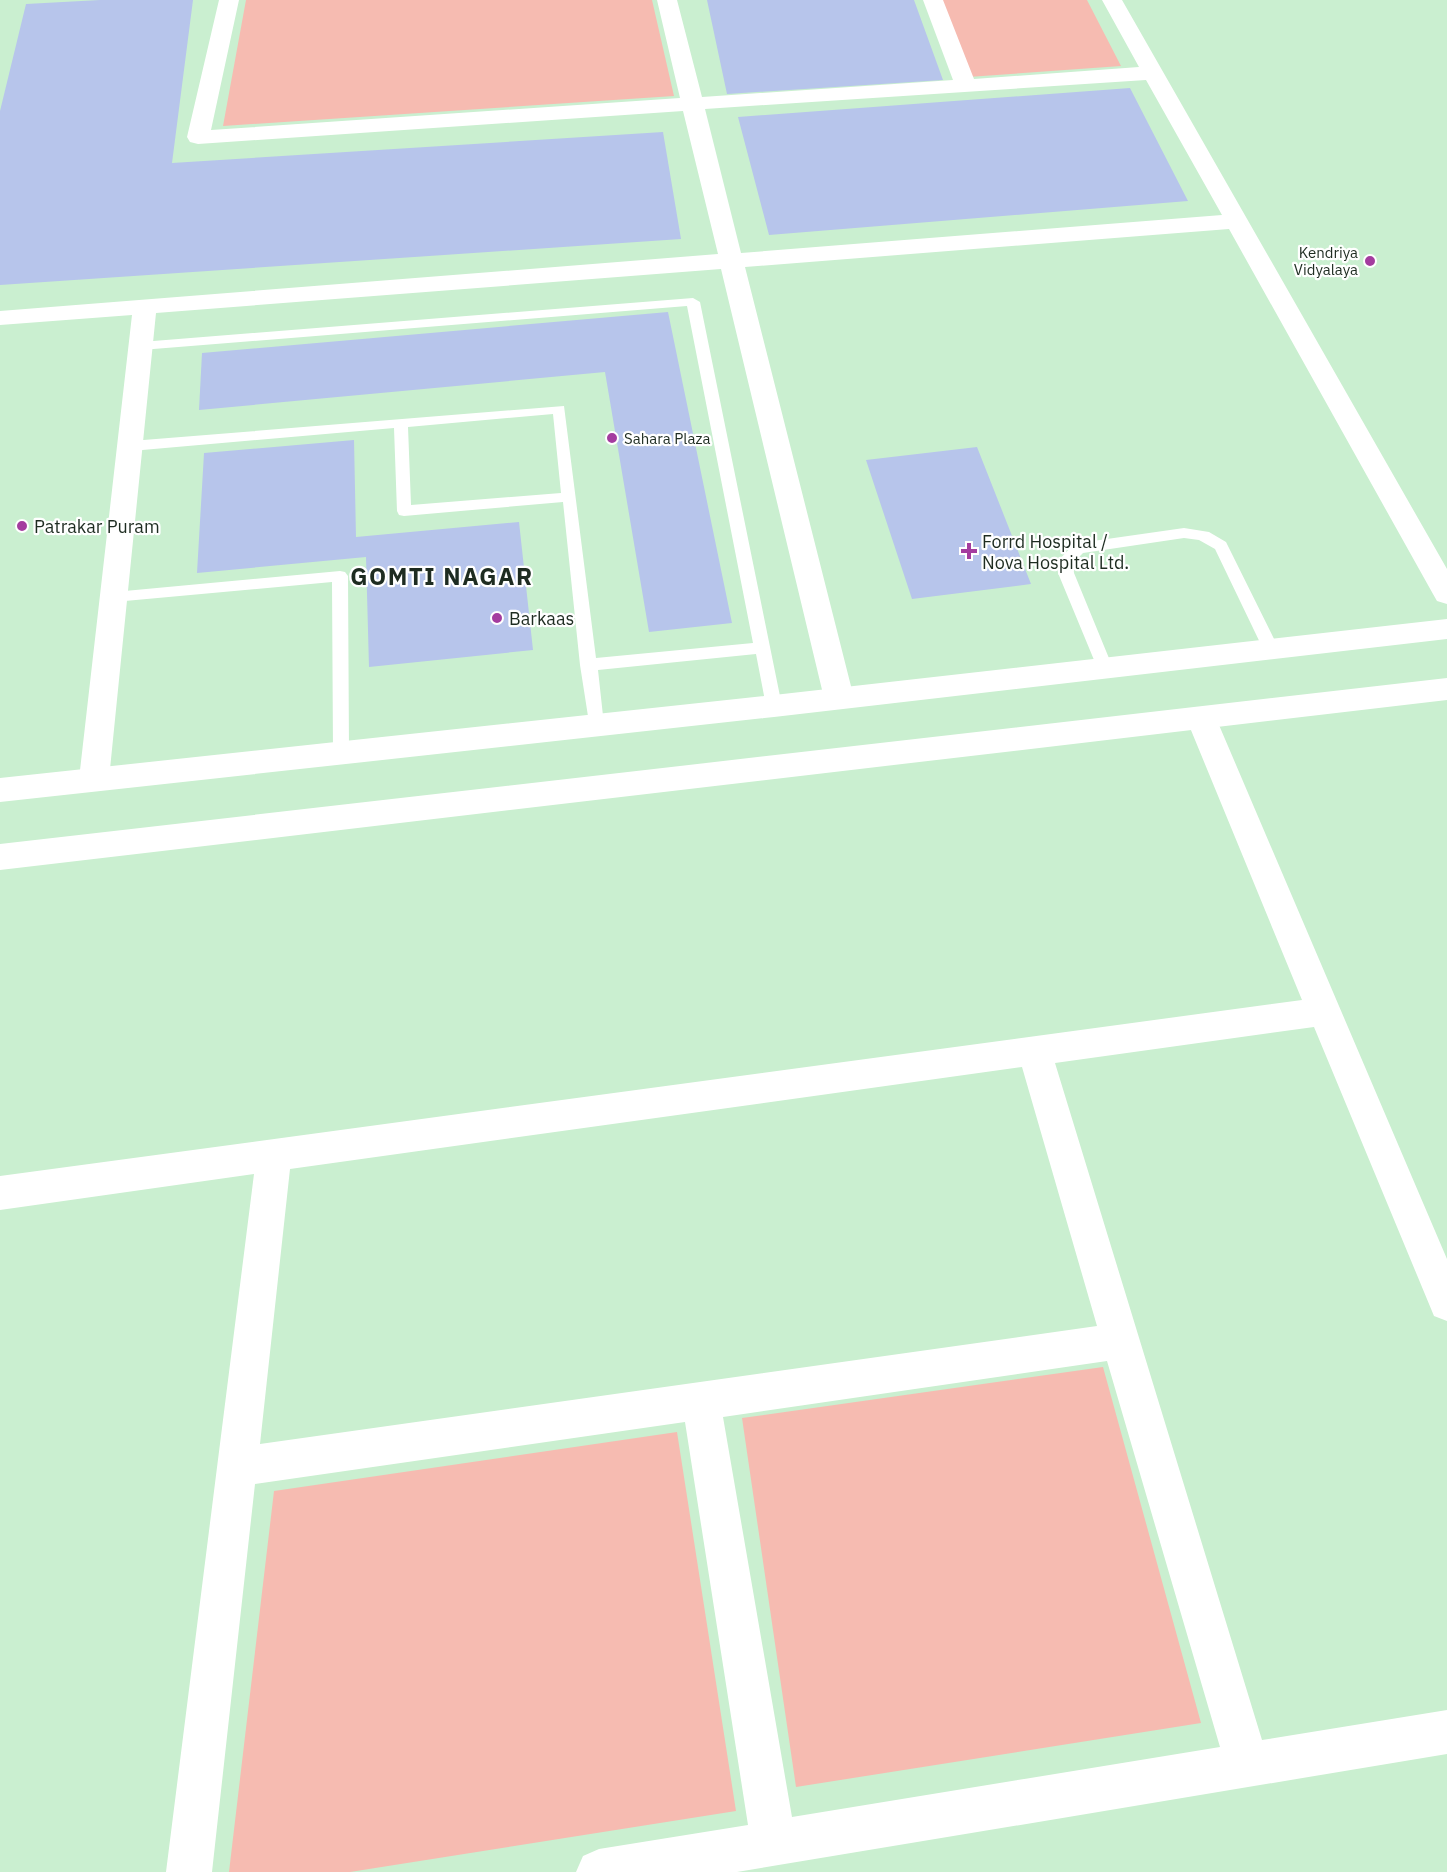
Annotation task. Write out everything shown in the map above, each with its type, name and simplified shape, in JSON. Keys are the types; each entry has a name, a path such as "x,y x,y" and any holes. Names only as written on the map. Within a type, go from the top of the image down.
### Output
{"street":[{"path":"229,0 198,137 1152,73"},
{"path":"667,0 839,698"},
{"path":"933,0 965,84"},
{"path":"1112,0 1447,594"},
{"path":"0,318 1236,221"},
{"path":"94,779 145,306"},
{"path":"0,790 1447,629"},
{"path":"0,857 1447,689"},
{"path":"1201,718 1447,1303"},
{"path":"0,1193 1324,1011"},
{"path":"1034,1050 1246,1765"},
{"path":"189,1872 274,1155"},
{"path":"237,1467 1120,1341"},
{"path":"700,1401 774,1843"},
{"path":"598,1872 1447,1732"}],"lane":[{"path":"141,346 693,302 774,705"},
{"path":"130,446 559,409 596,724"},
{"path":"401,422 404,511 569,496"},
{"path":"1105,668 1066,573 1065,562 1079,548 1184,533 1198,533 1212,538 1221,546 1271,649"},
{"path":"114,597 340,576 341,752"},
{"path":"588,665 763,648"}],"shaded area":[{"path":"246,0 652,0 674,96 223,126"},
{"path":"935,0 1087,0 1121,66 968,77"},
{"path":"1103,1367 1201,1723 796,1787 742,1418"},
{"path":"677,1432 736,1811 350,1872 229,1872 274,1491"}],"building":[{"path":"100,0 193,0 172,163 663,132 681,239 0,285 0,111 26,4"},
{"path":"707,0 914,0 943,80 727,94"},
{"path":"1130,88 1188,201 769,235 738,117"},
{"path":"668,312 732,623 649,632 605,372 199,410 202,353"},
{"path":"354,440 356,537 519,522 533,650 369,667 366,557 197,573 204,453"},
{"path":"977,447 1031,584 912,599 866,460"}],"place":[{"name":"Kendriya Vidyalaya","path":"1370,261"},
{"name":"Sahara Plaza","path":"612,438"},
{"name":"Patrakar Puram","path":"22,526"},
{"name":"Forrd Hospital / Nova Hospital Ltd.","path":"969,551"},
{"name":"Barkaas","path":"497,618"}],"district":[{"name":"GOMTI NAGAR","path":"442,576"}]}
